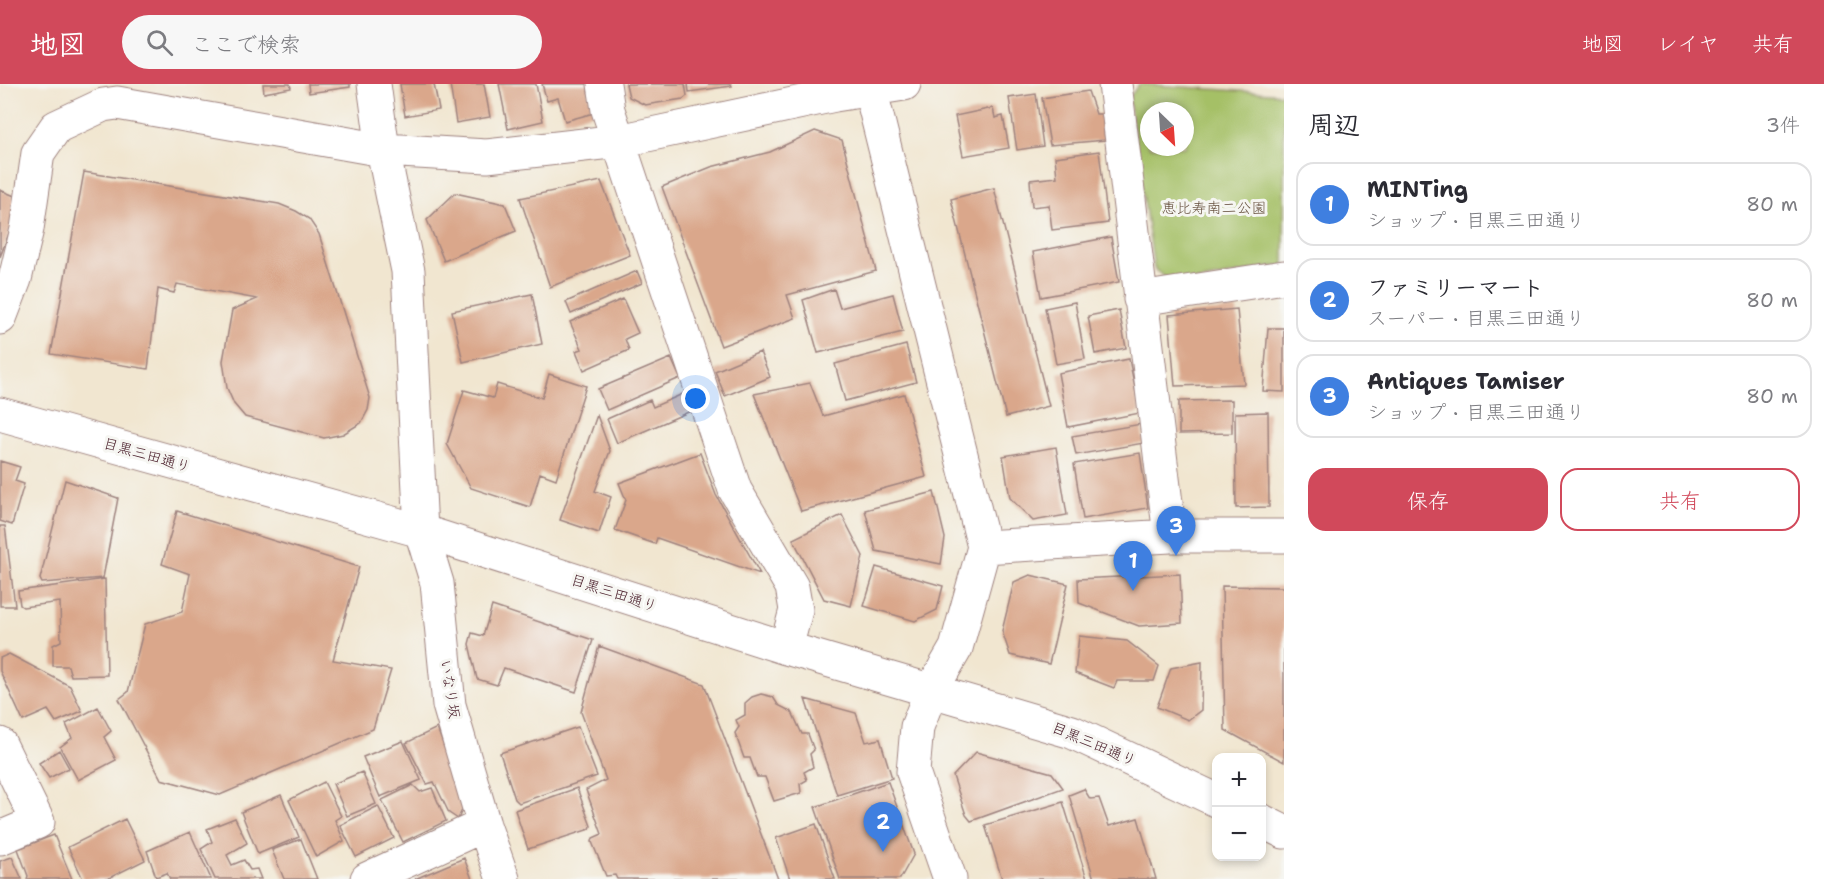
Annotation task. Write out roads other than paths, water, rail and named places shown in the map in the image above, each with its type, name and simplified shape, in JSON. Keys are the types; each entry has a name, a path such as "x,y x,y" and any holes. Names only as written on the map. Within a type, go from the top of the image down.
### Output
{"street":[{"name":"いなり坂","path":"374,84 383,150 408,271 421,531 437,583 449,705 484,825 503,879"},
{"path":"604,84 608,110 735,490 792,587 796,610 786,648"},
{"path":"0,318 15,279 22,249 38,153 56,127 101,95 117,103 383,150 487,156 619,141 869,86 904,84"},
{"path":"1115,84 1170,536"},
{"path":"869,86 984,547 956,648 931,691 917,727 913,772 950,879"},
{"path":"1140,299 1284,277"},
{"name":"目黒三田通り","path":"0,414 421,531 786,648 1072,732 1212,798"},
{"path":"984,547 1170,536 1284,536"},
{"path":"0,744 38,822 0,838"},
{"path":"1266,823 1284,832"},
{"path":"367,879 484,825"}],"place":[{"name":"Antiques Tamiser","path":"1176,556"},
{"name":"MINTing","path":"1133,591"},
{"name":"ファミリーマート","path":"883,852"}],"park label":[{"name":"恵比寿南二公園","path":"1214,208"}]}
